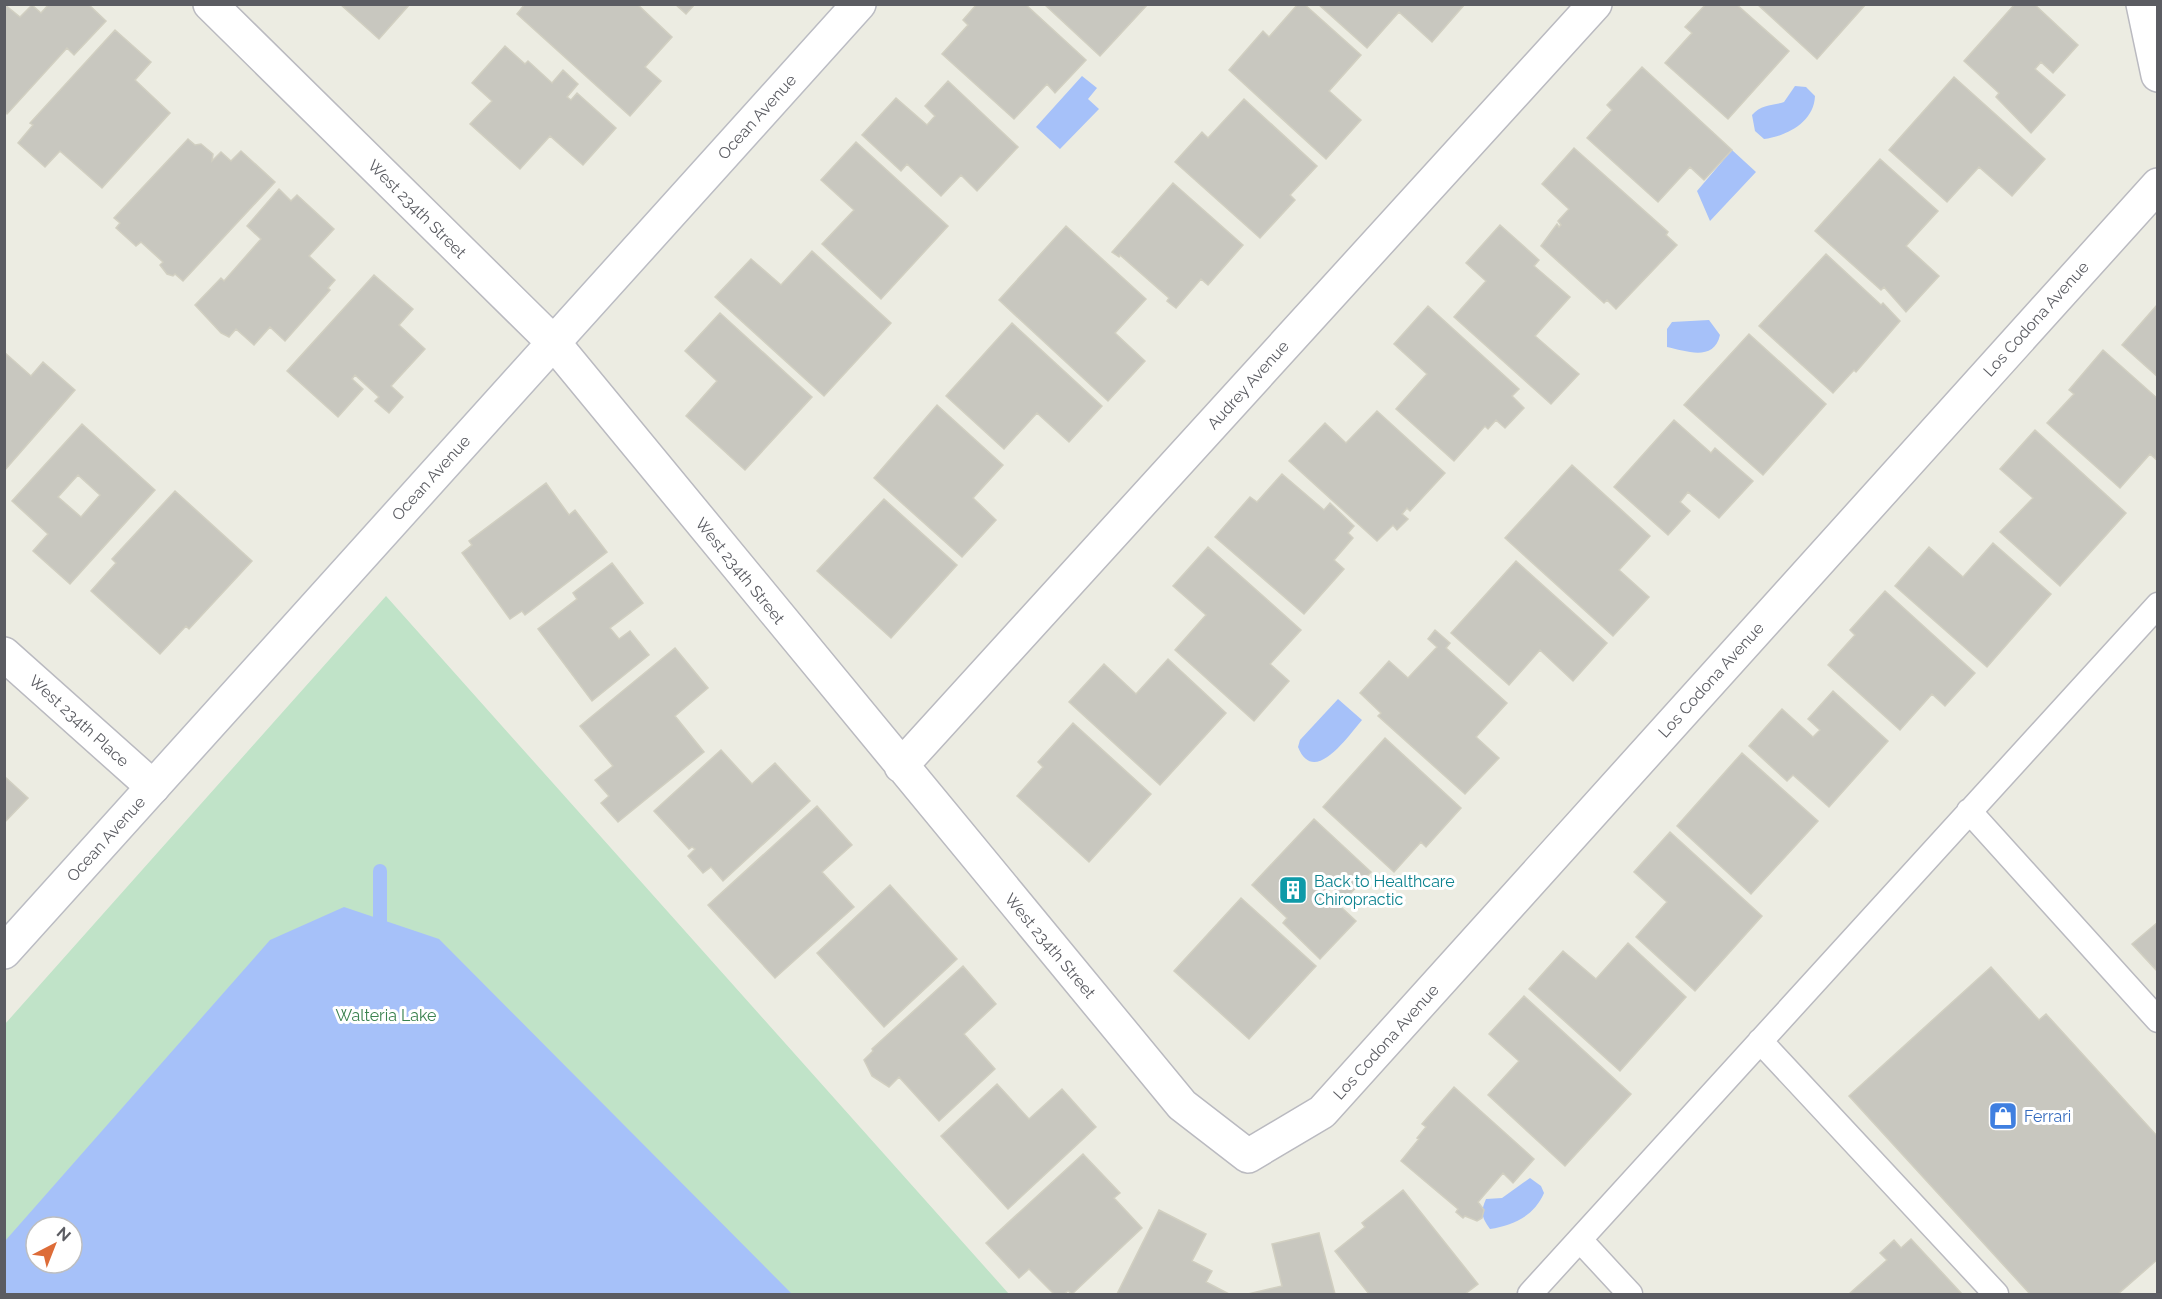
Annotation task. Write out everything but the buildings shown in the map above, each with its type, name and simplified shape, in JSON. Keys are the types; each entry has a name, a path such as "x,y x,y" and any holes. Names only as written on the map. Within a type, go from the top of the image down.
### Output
{"street":[{"name":"West 234th Street","path":"210,4 553,342 1182,1105 1248,1156"},
{"name":"Ocean Avenue","path":"4,952 859,4"},
{"name":"Audrey Avenue","path":"901,766 1595,4"},
{"path":"2143,4 2157,75"},
{"name":"Los Codona Avenue","path":"1248,1156 1322,1112 2157,185"},
{"name":"West 234th Place","path":"4,654 153,787"}],"lane":[{"path":"1530,1294 2157,605"},
{"path":"1969,811 2157,1020"},
{"path":"1760,1041 1996,1294"},
{"path":"1580,1240 1630,1294"}],"green space":[{"name":"Walteria Lake","path":"386,596 1009,1294 5,1294 5,1024"}],"water":[{"path":"1082,76 1097,88 1088,99 1099,109 1060,149 1036,127"},
{"path":"1795,86 1806,87 1815,96 1810,113 1790,131 1764,139 1755,131 1752,115 1763,107 1784,102"},
{"path":"1732,150 1756,172 1710,221 1697,191"},
{"path":"1709,320 1720,335 1712,349 1698,353 1667,347 1667,329 1672,322"},
{"path":"1338,699 1362,720 1331,754 1322,760 1313,762 1305,758 1298,747 1300,740"},
{"name":"Walteria Lake","path":"344,907 439,939 792,1294 5,1294 5,1241 24,1219 24,1275 84,1275 84,1215 28,1215 270,940"},
{"path":"1530,1178 1541,1186 1544,1193 1535,1208 1515,1222 1490,1229 1483,1215 1486,1199 1502,1198"}],"waterway":[{"path":"380,871 380,938"}],"place":[{"name":"Back to Healthcare Chiropractic","path":"1293,890"},
{"name":"Ferrari","path":"2003,1116"}]}
